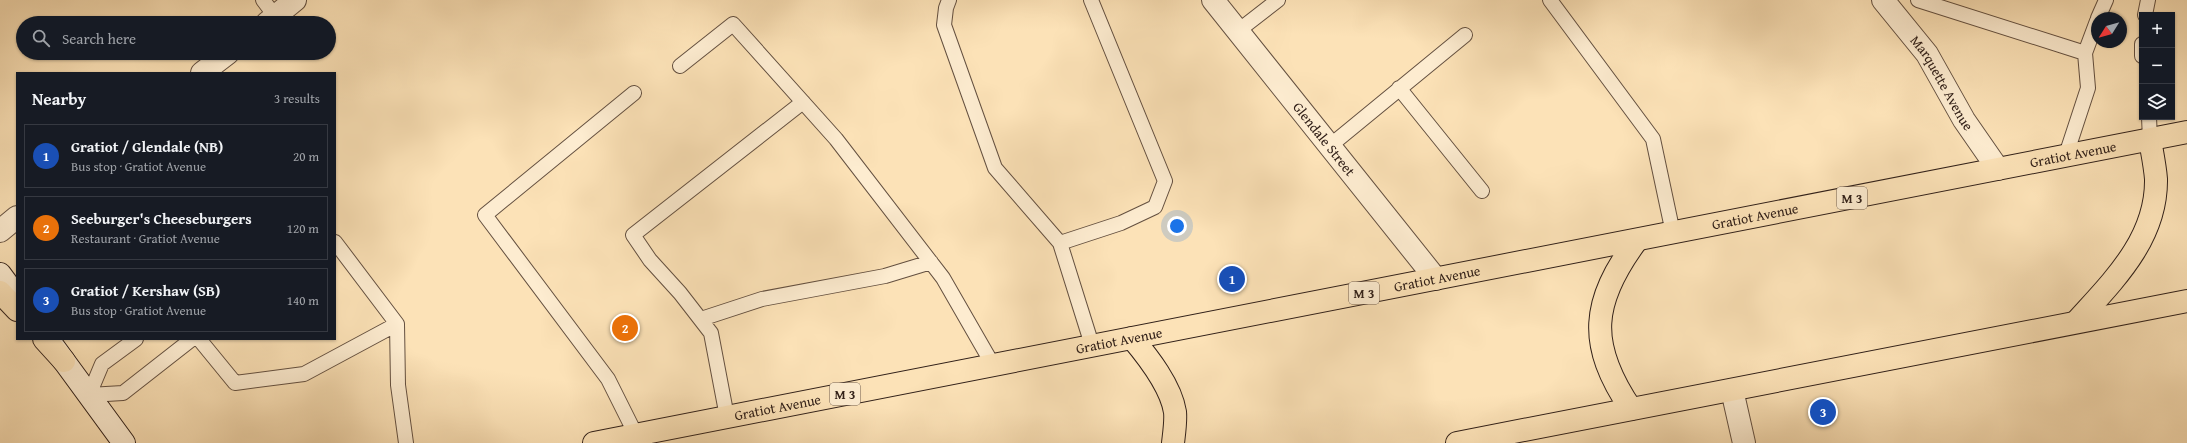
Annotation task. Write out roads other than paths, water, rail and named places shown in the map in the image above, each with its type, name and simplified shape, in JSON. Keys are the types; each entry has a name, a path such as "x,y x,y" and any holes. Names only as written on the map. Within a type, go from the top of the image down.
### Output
{"main road":[{"name":"Gratiot Avenue","path":"596,443 2187,132"},
{"path":"2076,322 2127,264 2143,237 2152,208 2156,179 2150,140"},
{"path":"1630,409 1608,369 1600,346 1599,321 1607,292 1618,265 1637,240"},
{"path":"0,292 16,309"},
{"path":"1457,443 2187,301"},
{"path":"1132,338 1151,361 1163,383 1175,412 1173,443"},
{"path":"45,340 64,361"}],"street":[{"path":"268,13 295,0"},
{"name":"Glendale Street","path":"1213,0 1331,145 1436,279"},
{"name":"Marquette Avenue","path":"1883,0 1927,54 1964,120 1998,169"},
{"path":"203,72 219,60"},
{"path":"0,231 16,218"},
{"path":"0,274 16,296"},
{"path":"49,340 124,443"},
{"path":"1732,390 1744,443"}],"lane":[{"path":"949,0 946,8 944,25 995,168 1060,243 1092,345"},
{"path":"1060,243 1121,223 1155,207 1165,181 1090,0"},
{"path":"1238,31 1278,0"},
{"path":"1550,0 1653,139 1673,233"},
{"path":"1918,0 2085,53"},
{"path":"2101,12 2106,0"},
{"path":"2146,12 2148,0"},
{"path":"680,66 733,24 836,139 931,262 943,278 993,365"},
{"path":"1331,145 1465,35"},
{"path":"2066,155 2088,88 2085,53 2091,37"},
{"path":"1399,88 1482,191"},
{"path":"634,93 485,215 608,379 636,435"},
{"path":"727,417 711,333 650,260 633,235 803,102"},
{"path":"2149,120 2150,140"},
{"path":"336,243 397,324 398,385 406,443"},
{"path":"701,320 762,299 885,276 931,262"},
{"path":"200,340 235,383 304,374 397,324"},
{"path":"135,340 102,364 89,395 123,393 191,340"}],"place":[{"name":"Gratiot / Glendale (NB)","path":"1232,279"},
{"name":"Seeburger's Cheeseburgers","path":"625,328"},
{"name":"Gratiot / Kershaw (SB)","path":"1823,412"}]}
